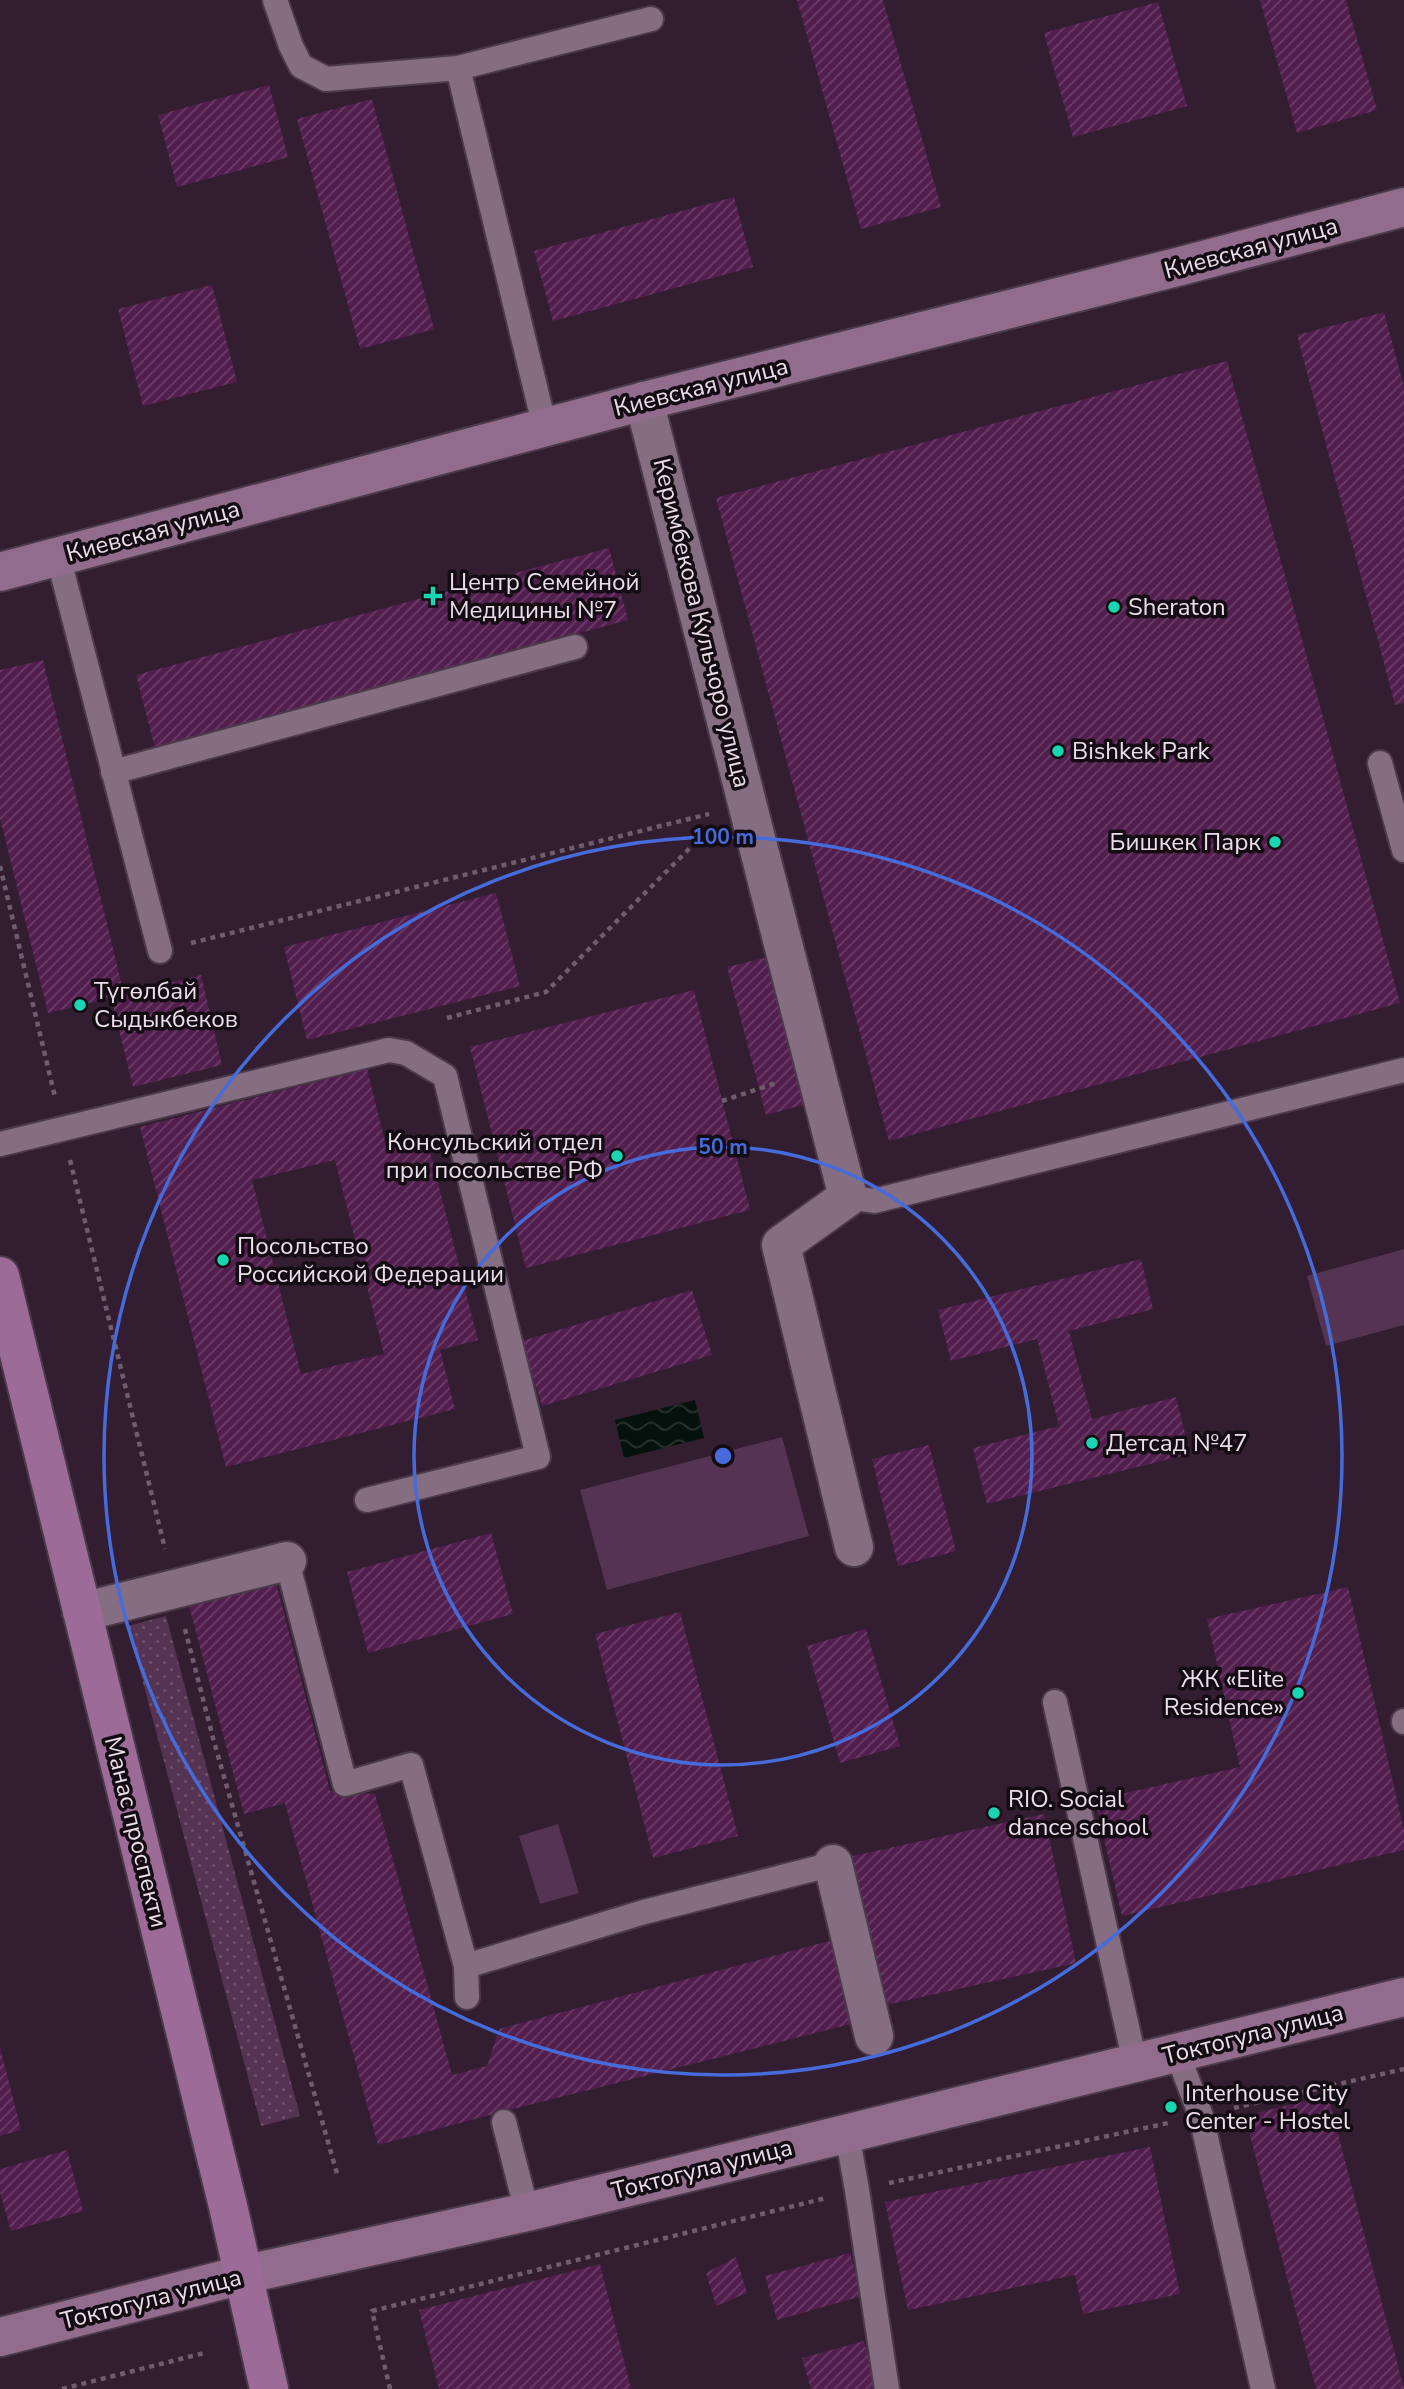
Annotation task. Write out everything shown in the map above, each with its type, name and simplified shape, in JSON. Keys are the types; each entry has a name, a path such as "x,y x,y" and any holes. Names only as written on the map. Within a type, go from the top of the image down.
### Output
{"main road":[{"name":"Киевская улица","path":"0,572 644,401 1404,207"},
{"name":"Манас проспекти","path":"0,1276 269,2389"},
{"name":"Токтогула улица","path":"0,2337 243,2275 527,2212 1404,1997"}],"street":[{"name":"Керимбекова Кульчоро улица","path":"644,401 848,1197"},
{"path":"848,1197 781,1245 854,1547"},
{"path":"82,1612 287,1561"},
{"path":"833,1864 874,2036"}],"lane":[{"path":"275,0 290,46 301,66 326,79 458,68 651,19"},
{"path":"458,68 545,428"},
{"path":"58,556 160,951"},
{"path":"113,772 575,647"},
{"path":"1380,763 1404,850"},
{"path":"0,1144 389,1050 406,1053 445,1076 538,1457 367,1500"},
{"path":"848,1197 874,1201 1404,1070"},
{"path":"287,1561 345,1784 411,1765 466,1966 467,1997"},
{"path":"1055,1702 1135,2063"},
{"path":"466,1966 644,1912 833,1864"},
{"path":"1177,2053 1201,2116 1263,2389"},
{"path":"503,2122 527,2212"},
{"path":"847,2133 887,2389"}],"path":[{"path":"160,951 715,812"},
{"path":"447,1018 546,992 719,818"},
{"path":"0,866 62,1129 214,1738 338,2177"},
{"path":"722,1101 783,1081"},
{"path":"372,2311 390,2389"},
{"path":"62,2389 204,2353"}],"shaded area":[{"path":"1404,1249 1404,1325 1326,1346 1307,1276"},
{"path":"782,1437 809,1536 607,1590 580,1490"},
{"path":"166,1616 300,2116 261,2126 128,1626"},
{"path":"558,1824 579,1893 540,1904 519,1836"}],"water":[{"path":"695,1400 704,1438 624,1458 615,1420"}],"building":[{"path":"797,0 883,0 941,207 861,229"},
{"path":"1260,0 1346,0 1377,110 1297,133"},
{"path":"1158,2 1187,106 1073,137 1044,33"},
{"path":"269,85 288,157 177,187 158,115"},
{"path":"372,99 434,329 360,349 297,119"},
{"path":"734,197 753,267 553,321 534,251"},
{"path":"212,285 237,382 143,406 118,309"},
{"path":"1384,312 1404,387 1404,703 1395,705 1297,335"},
{"name":"Bishkek Park","path":"1227,361 1400,1003 889,1141 716,498"},
{"path":"609,548 628,620 155,748 136,675"},
{"path":"43,660 124,994 201,975 222,1065 133,1087 111,998 48,1013 0,818 0,670"},
{"path":"496,893 520,986 307,1040 284,947"},
{"path":"772,956 810,1103 766,1115 727,967"},
{"name":"Консульский отдел при посольстве РФ","path":"694,990 750,1210 526,1268 470,1047"},
{"name":"Посольство Российской Федерации","path":"367,1069 387,1150 427,1140 478,1340 440,1350 455,1409 226,1467 140,1127","holes":["335,1160 384,1354 301,1374 252,1180"]},
{"path":"1141,1259 1153,1309 1069,1331 1092,1419 1176,1397 1190,1454 987,1504 973,1448 1059,1426 1037,1339 951,1361 938,1310"},
{"path":"692,1290 712,1355 542,1406 522,1341"},
{"path":"929,1445 956,1551 898,1566 872,1459"},
{"path":"491,1533 513,1614 368,1653 347,1572"},
{"path":"274,1575 330,1791 375,1794 452,2075 487,2066 499,2029 833,1940 855,2023 378,2145 285,1803 244,1814 187,1598"},
{"name":"ЖК «Elite Residence»","path":"1348,1587 1404,1830 1404,1850 1122,1916 1095,1800 1240,1767 1207,1619"},
{"path":"680,1612 738,1836 653,1858 595,1634"},
{"path":"866,1629 900,1746 840,1763 807,1646"},
{"path":"1044,1814 1076,1963 872,2008 839,1859"},
{"path":"0,2047 21,2130 0,2136"},
{"path":"1328,2095 1404,2389 1316,2389 1245,2116"},
{"path":"1150,2147 1180,2294 1083,2314 1075,2275 908,2310 885,2202"},
{"path":"67,2150 83,2211 11,2231 0,2192 0,2169"},
{"path":"850,2253 862,2296 777,2320 765,2276"},
{"path":"736,2257 747,2293 716,2306 706,2273"},
{"path":"600,2264 631,2389 439,2389 419,2310"},
{"path":"864,2341 877,2389 811,2389 802,2358"}],"place":[{"name":"Центр Семейной Медицины №7","path":"433,596"},
{"name":"Sheraton","path":"1114,607"},
{"name":"Bishkek Park","path":"1058,751"},
{"name":"Бишкек Парк","path":"1275,842"},
{"name":"Түгөлбай Сыдыкбеков","path":"80,1005"},
{"name":"Консульский отдел при посольстве РФ","path":"617,1156"},
{"name":"Посольство Российской Федерации","path":"223,1260"},
{"name":"Детсад №47","path":"1092,1443"},
{"name":"ЖК «Elite Residence»","path":"1298,1693"},
{"name":"RIO. Social dance school","path":"994,1813"},
{"name":"Interhouse City Center - Hostel","path":"1171,2107"}]}
